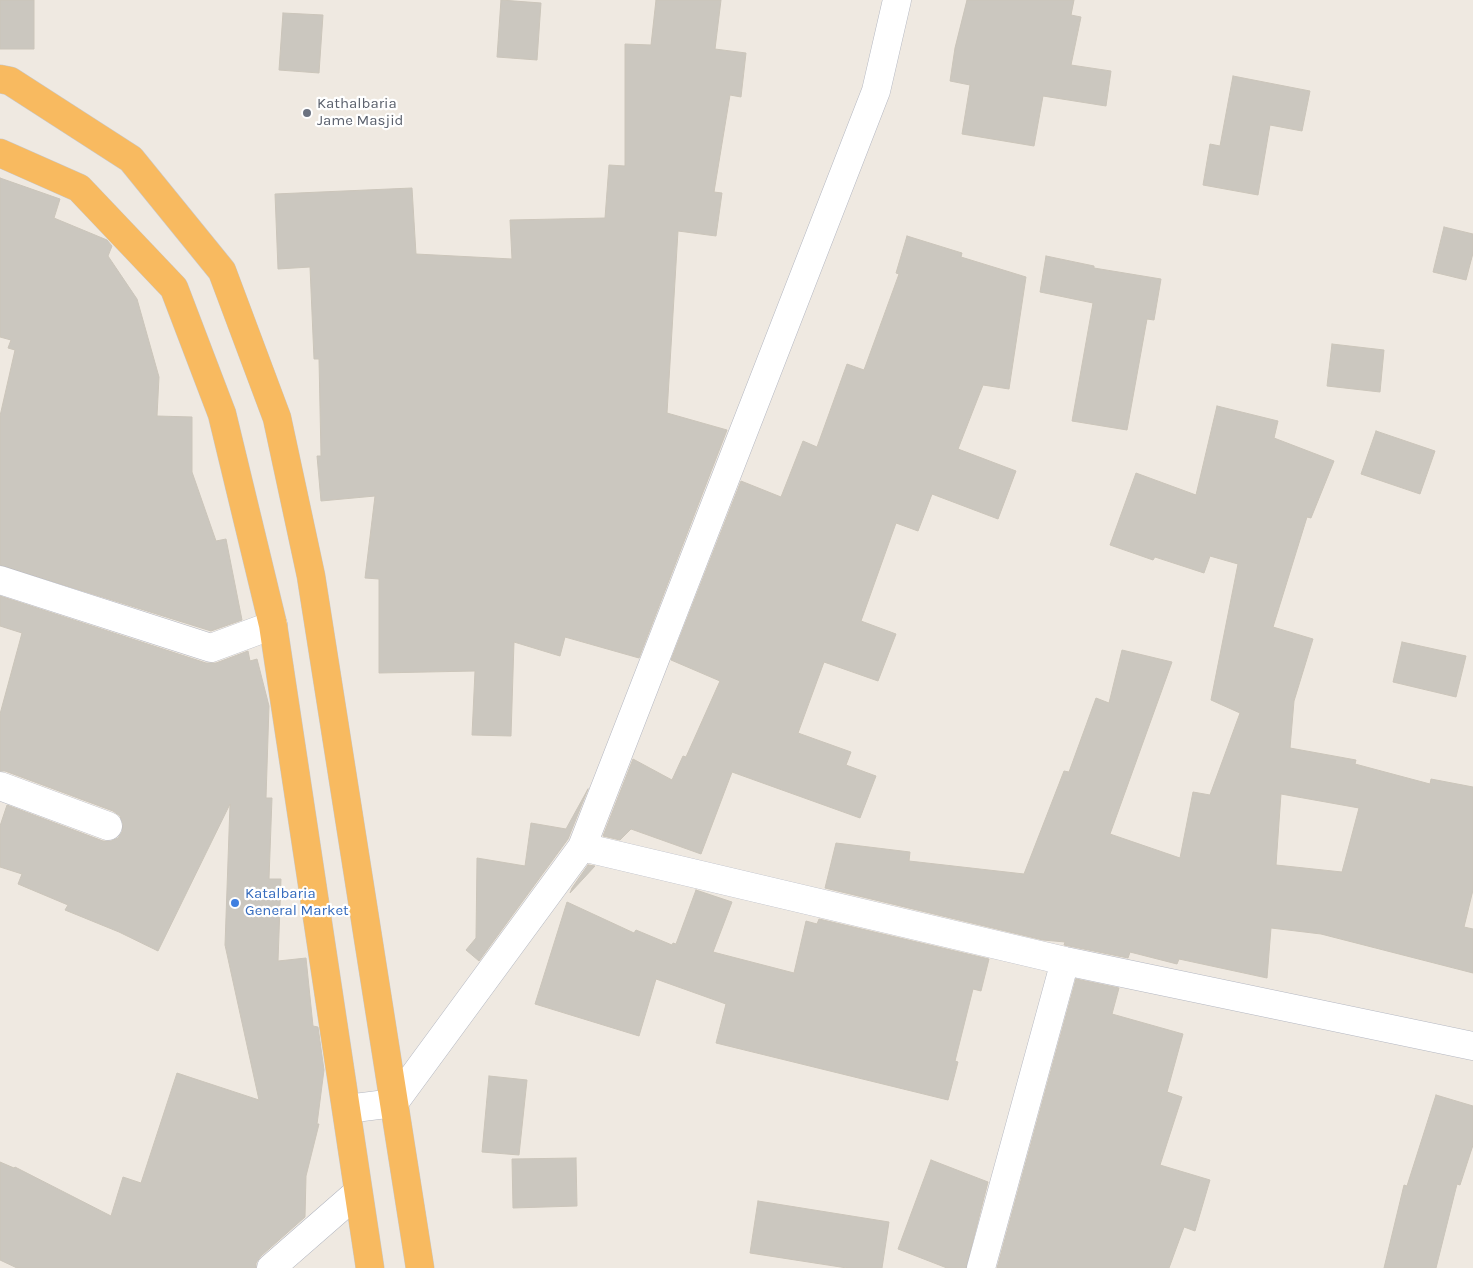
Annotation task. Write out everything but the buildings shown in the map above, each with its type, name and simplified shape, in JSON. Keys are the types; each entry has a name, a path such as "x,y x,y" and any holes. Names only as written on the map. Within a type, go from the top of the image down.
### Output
{"highway":[{"path":"0,79 10,81 131,159 222,271 277,418 311,576 420,1268"},
{"path":"0,153 79,188 174,288 222,414 273,626 370,1268"}],"street":[{"path":"347,1109 394,1104 582,847 876,91 896,0"},
{"path":"0,580 212,648 273,626"},
{"path":"0,786 108,826"},
{"path":"582,847 1065,961 1473,1046"},
{"path":"981,1268 1065,961"},
{"path":"271,1268 358,1192"}],"place":[{"name":"Kathalbaria Jame Masjid","path":"307,113"},
{"name":"Katalbaria General Market","path":"235,903"}]}
